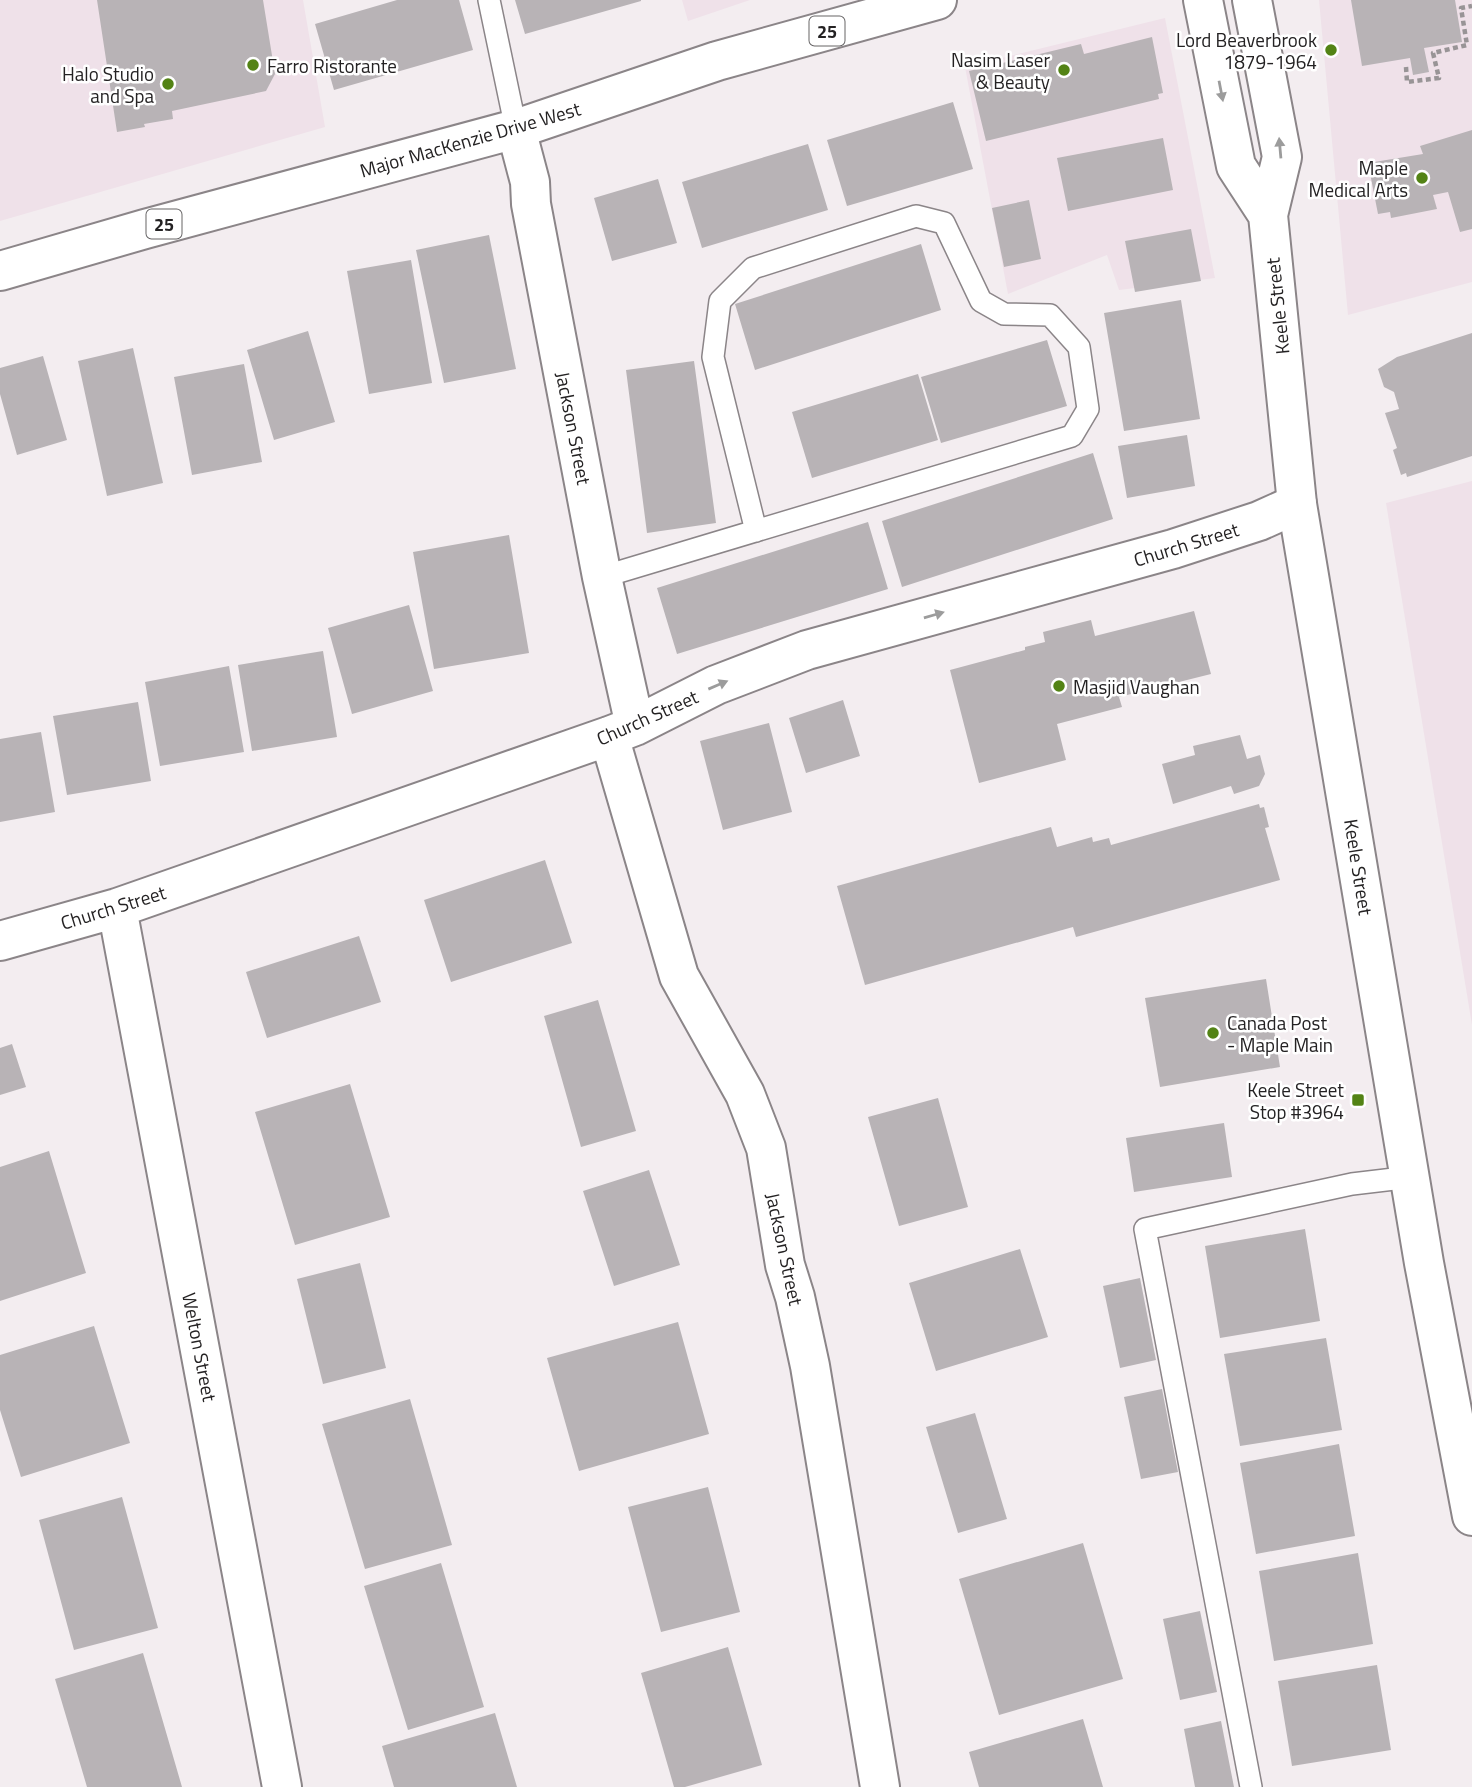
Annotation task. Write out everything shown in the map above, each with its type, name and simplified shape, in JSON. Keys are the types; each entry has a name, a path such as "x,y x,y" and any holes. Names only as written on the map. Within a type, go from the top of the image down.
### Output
{"street":[{"name":"Major MacKenzie Drive West","path":"0,271 516,129 717,61 937,0"},
{"name":"Keele Street","path":"1203,0 1236,166 1268,215"},
{"name":"Keele Street","path":"1252,0 1282,157 1268,215 1297,504 1424,1264 1472,1516"},
{"name":"Jackson Street","path":"516,129 530,182 531,204 602,577 622,731 679,976 745,1094 766,1148 785,1265 810,1366 880,1787"},
{"name":"Church Street","path":"0,941 117,908 622,731 716,685 807,650 1174,549 1259,521 1297,504"},
{"name":"Welton Street","path":"117,908 282,1787"}],"lane":[{"path":"489,0 516,129"},
{"path":"602,577 756,531 1072,436 1088,409 1079,347 1050,316 1004,314 982,301 944,223 916,216 753,268 720,301 713,357 756,531"},
{"path":"1251,1787 1145,1229 1352,1184 1411,1177"}],"path":[{"path":"1406,67 1407,82 1439,78 1433,52 1467,46 1461,8 1472,6"}],"shaded area":[{"path":"0,0 303,0 325,127 0,221"},
{"path":"682,0 750,0 688,21"},
{"path":"1319,0 1472,0 1472,282 1348,315"},
{"path":"1165,18 1215,278 1119,290 1107,255 1008,294 965,67"},
{"path":"1472,481 1472,1025 1386,503"}],"building":[{"path":"97,0 263,0 275,74 266,91 172,111 173,119 117,132"},
{"path":"397,0 459,0 473,50 334,90 315,24"},
{"path":"515,0 641,0 641,1 525,34"},
{"path":"1351,0 1455,0 1462,42 1424,48 1429,72 1413,75 1410,58 1362,66"},
{"path":"1152,37 1163,93 1158,94 1159,99 986,141 969,71 1081,44 1084,54"},
{"path":"953,102 973,169 847,206 827,140"},
{"name":"Maple Medical Arts","path":"1472,130 1472,229 1460,232 1448,192 1433,195 1437,209 1391,218 1390,212 1378,214 1368,163 1423,154 1420,146"},
{"path":"1163,138 1173,190 1068,211 1057,158"},
{"path":"808,144 828,210 702,248 682,182"},
{"path":"658,179 677,243 612,261 594,198"},
{"path":"1029,200 1041,259 1004,267 992,208"},
{"path":"1191,229 1201,281 1135,292 1125,241"},
{"path":"489,235 516,369 444,383 416,250"},
{"path":"921,244 941,310 755,370 735,304"},
{"path":"411,260 432,383 369,394 347,271"},
{"path":"1181,300 1200,419 1124,431 1104,313"},
{"path":"308,331 335,422 274,440 247,350"},
{"path":"1472,333 1472,456 1407,477 1406,473 1401,475 1393,450 1397,448 1385,413 1399,409 1394,392 1384,387 1378,369 1397,357"},
{"path":"1047,340 1067,406 941,443 921,377"},
{"path":"133,348 163,483 107,496 78,361"},
{"path":"43,356 67,440 17,455 0,394 0,368"},
{"path":"694,361 716,523 647,533 626,370"},
{"path":"244,364 262,462 192,475 174,377"},
{"path":"918,374 938,440 812,478 792,412"},
{"path":"1187,435 1195,486 1127,498 1118,446"},
{"path":"1093,453 1113,519 902,587 882,521"},
{"path":"868,522 888,589 677,654 657,588"},
{"path":"509,535 529,653 434,669 413,552"},
{"path":"409,605 433,691 352,714 328,628"},
{"name":"Masjid Vaughan","path":"1194,611 1211,674 1119,697 1122,707 1057,724 1066,760 979,783 950,670 1025,650 1025,647 1045,642 1043,632 1091,620 1095,636"},
{"path":"323,651 337,737 252,751 238,665"},
{"path":"229,666 244,752 160,766 145,682"},
{"path":"843,700 860,756 806,773 789,718"},
{"path":"138,702 151,781 67,795 53,716"},
{"path":"769,723 792,812 723,830 700,741"},
{"path":"41,732 55,812 0,822 0,739"},
{"path":"1240,735 1247,759 1260,755 1265,774 1259,786 1234,794 1231,786 1173,804 1162,764 1195,755 1193,746"},
{"path":"1259,804 1260,808 1264,807 1269,827 1265,828 1280,880 1076,937 1073,927 865,985 837,886 1051,827 1057,847 1092,837 1093,842 1109,838 1111,845"},
{"path":"545,860 572,943 451,982 424,900"},
{"path":"359,936 381,1002 267,1038 246,972"},
{"name":"Canada Post - Maple Main","path":"1266,979 1280,1067 1160,1087 1145,998"},
{"path":"598,1000 636,1131 581,1147 544,1016"},
{"path":"12,1044 26,1087 0,1095 0,1048"},
{"path":"350,1084 390,1217 295,1245 255,1112"},
{"path":"938,1098 968,1207 899,1226 868,1117"},
{"path":"1224,1123 1232,1177 1134,1192 1126,1138"},
{"path":"49,1151 86,1273 0,1301 0,1167"},
{"path":"649,1170 680,1265 614,1286 583,1191"},
{"path":"1305,1229 1320,1321 1220,1338 1205,1246"},
{"path":"1020,1249 1048,1337 936,1371 909,1283"},
{"path":"360,1263 386,1368 323,1384 297,1279"},
{"path":"1140,1278 1156,1360 1120,1368 1103,1286"},
{"path":"678,1322 709,1434 579,1471 547,1358"},
{"path":"94,1326 130,1443 21,1477 0,1410 0,1355"},
{"path":"1326,1338 1342,1430 1240,1446 1224,1354"},
{"path":"1162,1389 1178,1472 1141,1479 1124,1397"},
{"path":"410,1399 452,1545 365,1569 322,1424"},
{"path":"975,1413 1007,1519 958,1533 926,1427"},
{"path":"1339,1444 1355,1536 1256,1554 1240,1463"},
{"path":"708,1487 740,1612 661,1632 628,1507"},
{"path":"122,1497 158,1628 74,1650 39,1520"},
{"path":"1083,1543 1123,1679 999,1715 959,1579"},
{"path":"1358,1553 1373,1644 1274,1661 1259,1571"},
{"path":"441,1563 484,1707 408,1730 364,1586"},
{"path":"1200,1611 1217,1692 1180,1700 1163,1619"},
{"path":"728,1647 762,1765 685,1787 674,1787 641,1673"},
{"path":"143,1653 182,1787 87,1787 55,1679"},
{"path":"1377,1665 1391,1750 1292,1766 1278,1681"},
{"path":"495,1713 517,1787 394,1787 382,1746"},
{"path":"1083,1719 1103,1787 979,1787 969,1752"},
{"path":"1221,1721 1234,1787 1195,1787 1184,1729"}],"place":[{"name":"Lord Beaverbrook 1879-1964","path":"1331,50"},
{"name":"Farro Ristorante","path":"253,65"},
{"name":"Nasim Laser & Beauty","path":"1064,70"},
{"name":"Halo Studio and Spa","path":"168,84"},
{"name":"Maple Medical Arts","path":"1422,178"},
{"name":"Masjid Vaughan","path":"1059,686"},
{"name":"Canada Post - Maple Main","path":"1213,1033"},
{"name":"Keele Street Stop #3964","path":"1358,1100"}]}
